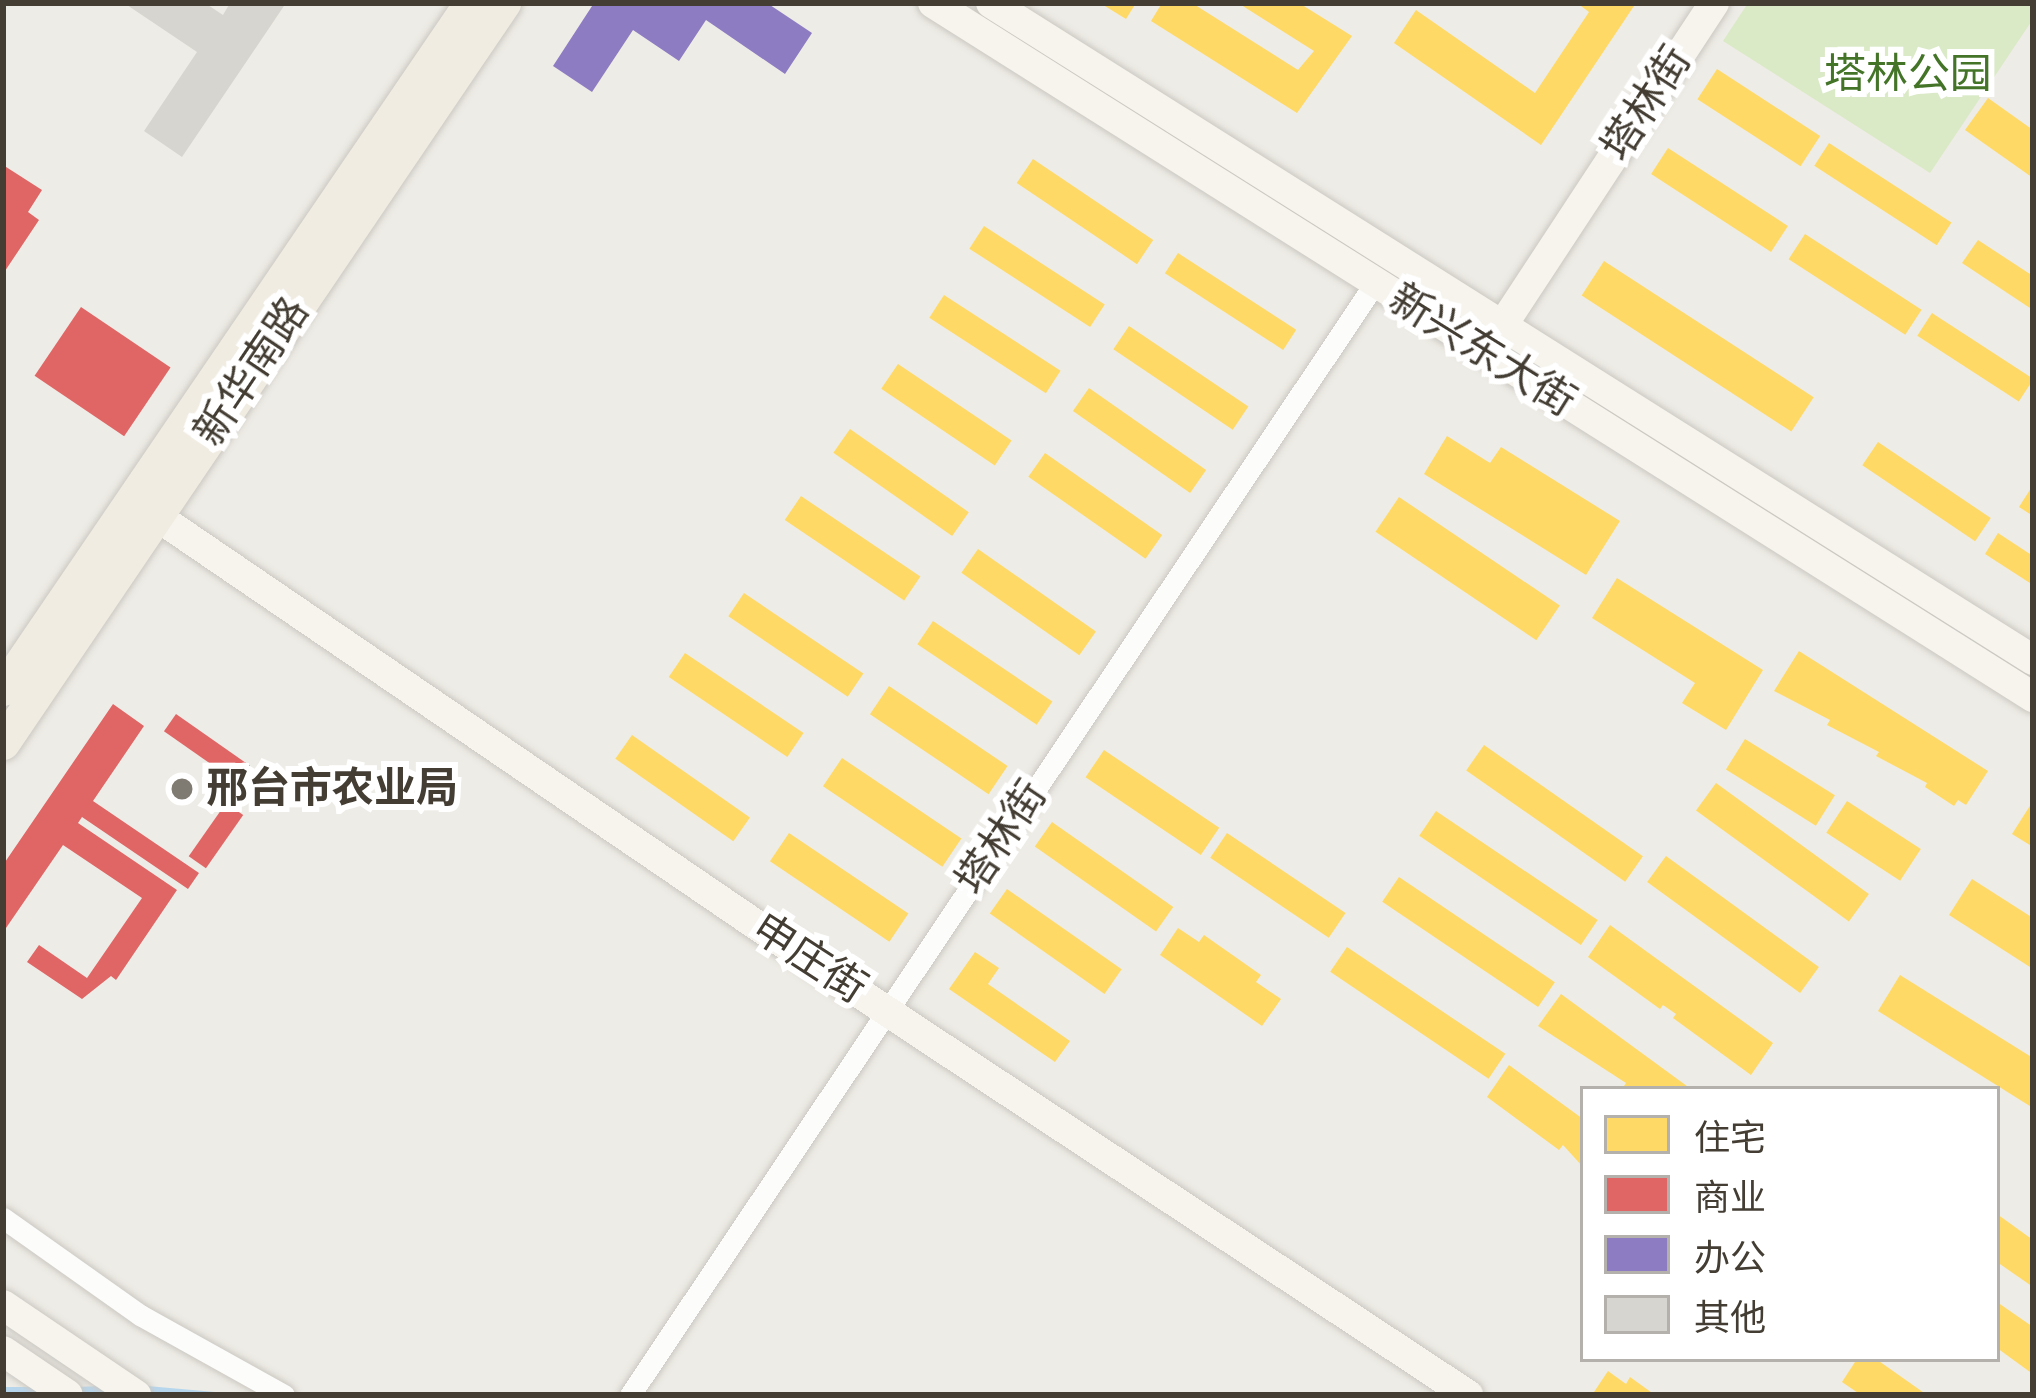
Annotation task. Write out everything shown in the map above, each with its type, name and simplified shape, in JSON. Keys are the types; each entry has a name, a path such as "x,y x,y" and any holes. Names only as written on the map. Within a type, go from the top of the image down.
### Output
{"main road":[{"name":"新华南路","path":"3,689 470,3"},
{"name":"新华南路","path":"3,743 504,3"},
{"name":"新兴东大街","path":"933,3 2033,698"},
{"name":"新兴东大街","path":"991,3 2033,660"},
{"name":"塔林街","path":"1502,326 1714,3"},
{"name":"申庄街","path":"155,514 886,1010 1468,1395"},
{"path":"3,1304 136,1395"},
{"path":"3,1351 68,1395"}],"street":[{"name":"塔林街","path":"630,1395 1375,283"},
{"path":"3,1218 157,1325 284,1395"}],"green space":[{"name":"塔林公园","path":"1748,3 2033,3 2033,19 1930,173 1723,41"}],"building: 住宅":[{"path":"1100,3 1136,3 1126,19"},
{"path":"1162,3 1192,3 1298,70 1314,51 1238,3 1299,3 1352,36 1297,113 1151,21"},
{"path":"1577,3 1636,3 1541,145 1394,43 1416,10 1535,93 1589,12"},
{"path":"1717,69 1820,136 1801,166 1697,99"},
{"path":"1988,98 2033,130 2033,178 1965,130"},
{"path":"1829,143 1951,223 1937,245 1814,166"},
{"path":"1668,148 1788,226 1771,252 1651,174"},
{"path":"1033,159 1153,240 1137,264 1017,183"},
{"path":"984,226 1105,304 1090,327 969,249"},
{"path":"1805,234 1922,310 1905,335 1789,259"},
{"path":"1978,240 2033,276 2033,310 1962,263"},
{"path":"1178,253 1296,330 1283,350 1165,273"},
{"path":"1604,261 1814,397 1791,432 1582,295"},
{"path":"944,295 1061,371 1046,393 929,318"},
{"path":"1932,313 2033,379 2019,402 1917,336"},
{"path":"1129,326 1248,407 1233,430 1113,349"},
{"path":"898,364 1012,441 995,465 881,389"},
{"path":"1089,388 1206,470 1190,493 1073,411"},
{"path":"850,429 969,512 952,536 833,453"},
{"path":"1447,436 1490,463 1501,447 1620,521 1586,575 1424,474"},
{"path":"1878,442 1991,518 1975,541 1862,465"},
{"path":"1045,453 1162,535 1146,559 1028,477"},
{"path":"2033,485 2033,516 2019,507"},
{"path":"801,496 920,577 904,601 785,520"},
{"path":"1399,497 1560,605 1536,640 1376,532"},
{"path":"1998,533 2033,556 2033,585 1985,554"},
{"path":"978,549 1096,632 1079,655 961,573"},
{"path":"1617,578 1763,670 1726,730 1682,703 1695,683 1592,618"},
{"path":"744,593 863,674 848,697 728,616"},
{"path":"933,621 1052,702 1037,725 917,644"},
{"path":"1799,651 1988,771 1966,805 1958,800 1954,806 1925,787 1927,783 1876,756 1879,752 1827,725 1830,720 1774,691"},
{"path":"685,653 804,733 787,757 669,677"},
{"path":"889,686 1008,766 989,794 870,714"},
{"path":"632,735 750,818 733,841 615,759"},
{"path":"1745,739 1835,795 1816,826 1726,770"},
{"path":"1484,745 1643,856 1625,882 1466,770"},
{"path":"1104,750 1219,828 1201,855 1086,777"},
{"path":"842,758 961,839 942,867 823,786"},
{"path":"1716,783 1869,894 1849,922 1696,811"},
{"path":"1847,801 1921,849 1900,881 1826,833"},
{"path":"2033,801 2033,847 2012,834"},
{"path":"1436,811 1598,920 1581,945 1419,836"},
{"path":"1052,822 1173,907 1156,931 1035,847"},
{"path":"789,833 908,914 889,942 770,861"},
{"path":"1227,833 1346,913 1329,938 1210,858"},
{"path":"1666,856 1819,967 1800,993 1647,882"},
{"path":"1399,877 1555,982 1538,1007 1382,902"},
{"path":"1972,879 2033,918 2033,969 1949,915"},
{"path":"1007,889 1122,969 1104,994 990,914"},
{"path":"1610,925 1773,1043 1751,1075 1673,1018 1676,1014 1663,1005 1660,1009 1588,957"},
{"path":"1178,928 1199,942 1204,935 1261,975 1256,982 1281,999 1262,1026 1160,955"},
{"path":"1347,947 1505,1054 1489,1079 1330,972"},
{"path":"975,952 999,968 988,984 1070,1041 1055,1062 949,989"},
{"path":"1900,975 2033,1058 2033,1108 2000,1086 1878,1011"},
{"path":"1561,994 1687,1086 1624,1086 1626,1083 1538,1026"},
{"path":"1509,1065 1580,1117 1580,1164 1563,1145 1559,1150 1487,1097"},
{"path":"2000,1216 2033,1240 2033,1287 2000,1264"},
{"path":"2000,1304 2033,1327 2030,1372 2000,1350"},
{"path":"1855,1362 1880,1362 1927,1395 1861,1395 1842,1382"},
{"path":"1608,1371 1626,1384 1630,1377 1655,1395 1592,1395"}],"building: 商业":[{"path":"3,165 42,190 28,212 39,220 3,274"},
{"path":"81,307 171,367 124,436 35,376"},
{"path":"113,704 144,726 93,801 199,873 188,889 82,817 78,823 177,890 116,980 111,976 82,999 27,962 39,945 87,978 142,898 63,845 6,928 3,865"},
{"path":"176,714 250,766 238,783 164,731"},
{"path":"226,803 243,815 206,868 189,856"}],"building: 办公":[{"path":"594,3 767,3 812,33 785,74 706,20 679,61 633,30 592,92 553,66"}],"building: 其他":[{"path":"124,3 205,3 223,15 230,3 286,3 182,157 144,131 197,52"}],"waterway":[{"path":"75,1390 104,1389"},
{"path":"147,1389 215,1395"},
{"path":"3,1390 38,1390"}],"place":[{"name":"邢台市农业局","path":"182,789"}]}
